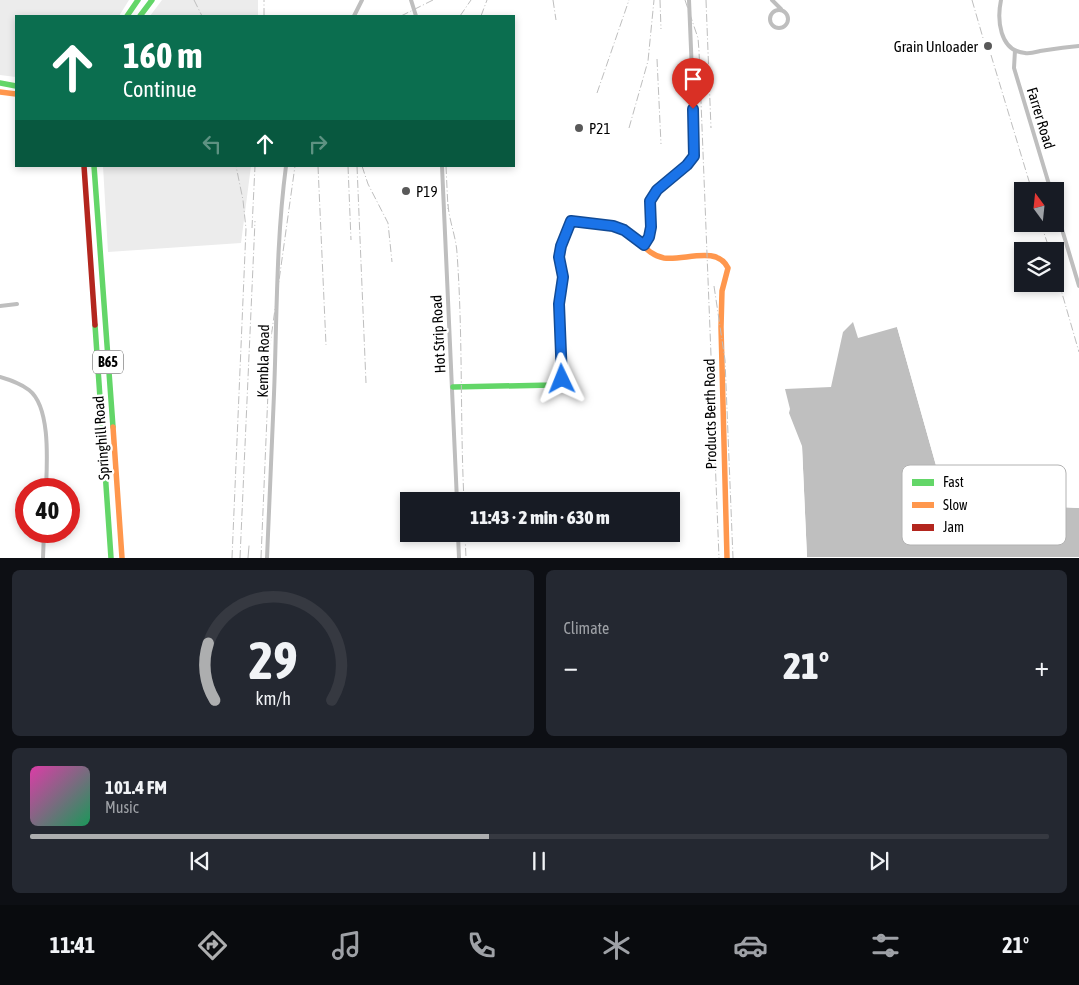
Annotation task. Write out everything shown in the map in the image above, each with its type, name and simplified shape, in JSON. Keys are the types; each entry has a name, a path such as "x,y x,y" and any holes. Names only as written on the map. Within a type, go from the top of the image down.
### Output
{"main road":[{"path":"128,15 138,0"},
{"path":"141,15 152,0"},
{"path":"0,84 15,86"},
{"path":"0,92 15,94"},
{"name":"Springhill Road","path":"94,167 122,558"},
{"name":"Springhill Road","path":"84,168 111,558"},
{"path":"452,387 560,383 562,379 559,304 563,277 560,251 571,221 613,226 624,230 644,245"},
{"name":"Products Berth Road","path":"644,245 665,258 718,257 726,262 728,272 722,291 721,327 727,558"}],"street":[{"path":"354,15 362,0"},
{"path":"411,0 416,15"},
{"path":"644,245 649,237 651,227 650,201 657,190 687,165 694,156 689,0"},
{"path":"772,0 787,15 788,21 781,28 775,28 769,20 772,0"},
{"path":"1001,0 999,23 1008,45 1015,50 1025,53 1079,46"},
{"path":"770,16 776,10 784,12"},
{"name":"Farrer Road","path":"1015,50 1014,68 1048,182"},
{"name":"Kembla Road","path":"267,558 277,281 281,208 286,167"},
{"name":"Hot Strip Road","path":"442,167 457,492"},
{"path":"1063,232 1079,286"},
{"path":"0,306 17,304"},
{"path":"0,377 14,381 29,390 39,403 46,444 46,478"},
{"path":"458,542 459,558"},
{"path":"43,558 44,543"}],"shaded area":[{"path":"0,0 129,0 120,15 15,15 15,77 0,75"},
{"path":"162,0 258,0 258,15 151,15"},
{"path":"103,167 251,167 241,243 108,252"},
{"path":"853,322 858,338 897,327 936,465 902,465 902,545 1066,545 1066,507 1079,508 1079,557 807,557 802,446 789,413 790,409 785,389 831,387 843,332"}],"pier":[{"path":"899,326 938,465 936,465 897,327"},
{"path":"800,446 802,446 807,557 805,558"},
{"path":"1066,505 1079,506 1079,508 1066,507"}],"waterway":[{"path":"248,558 249,546"}],"railway":[{"path":"194,0 202,15"},
{"path":"264,0 264,15"},
{"path":"403,15 433,0"},
{"path":"461,15 471,0"},
{"path":"481,15 487,0"},
{"path":"553,0 556,20"},
{"path":"597,93 629,0"},
{"path":"629,128 648,61 654,0"},
{"path":"660,0 661,29"},
{"path":"685,0 698,38 699,51 719,558"},
{"path":"706,0 711,128"},
{"path":"972,0 983,38"},
{"path":"991,55 1029,182"},
{"path":"657,59 661,144"},
{"path":"232,558 246,229 243,200 236,167"},
{"path":"252,228 255,167"},
{"path":"261,558 270,345 295,167"},
{"path":"318,167 326,345"},
{"path":"348,167 351,240"},
{"path":"357,167 366,383"},
{"path":"362,167 368,184 388,223 392,262"},
{"path":"446,167 448,209"},
{"path":"448,204 456,247 459,284 464,492"},
{"path":"240,558 255,221"},
{"path":"1044,232 1047,242"},
{"path":"714,286 725,360 733,558"},
{"path":"1062,292 1079,352"},
{"path":"465,542 466,558"}],"traffic: fast":[{"path":"128,15 138,0"},
{"path":"141,15 152,0"},
{"path":"0,83 15,86"},
{"path":"94,167 113,427"},
{"path":"453,387 553,385 560,383 562,379 559,304 563,277 559,257 570,223"},
{"path":"95,325 111,558"}],"traffic: slow":[{"path":"0,92 15,94"},
{"path":"570,223 571,221 611,225 624,230 658,256 664,258 716,257 723,261 728,268 722,291 721,327 727,558"},
{"path":"113,427 122,558"}],"traffic: jam":[{"path":"84,167 95,325"}],"place":[{"name":"Grain Unloader","path":"988,46"},
{"name":"P21","path":"579,128"},
{"name":"P19","path":"406,191"}],"route":[{"path":"562,379 559,304 563,277 559,257 561,246 571,221 613,226 624,230 644,245 649,237 651,227 650,201 657,190 687,165 694,156 693,109"}]}
